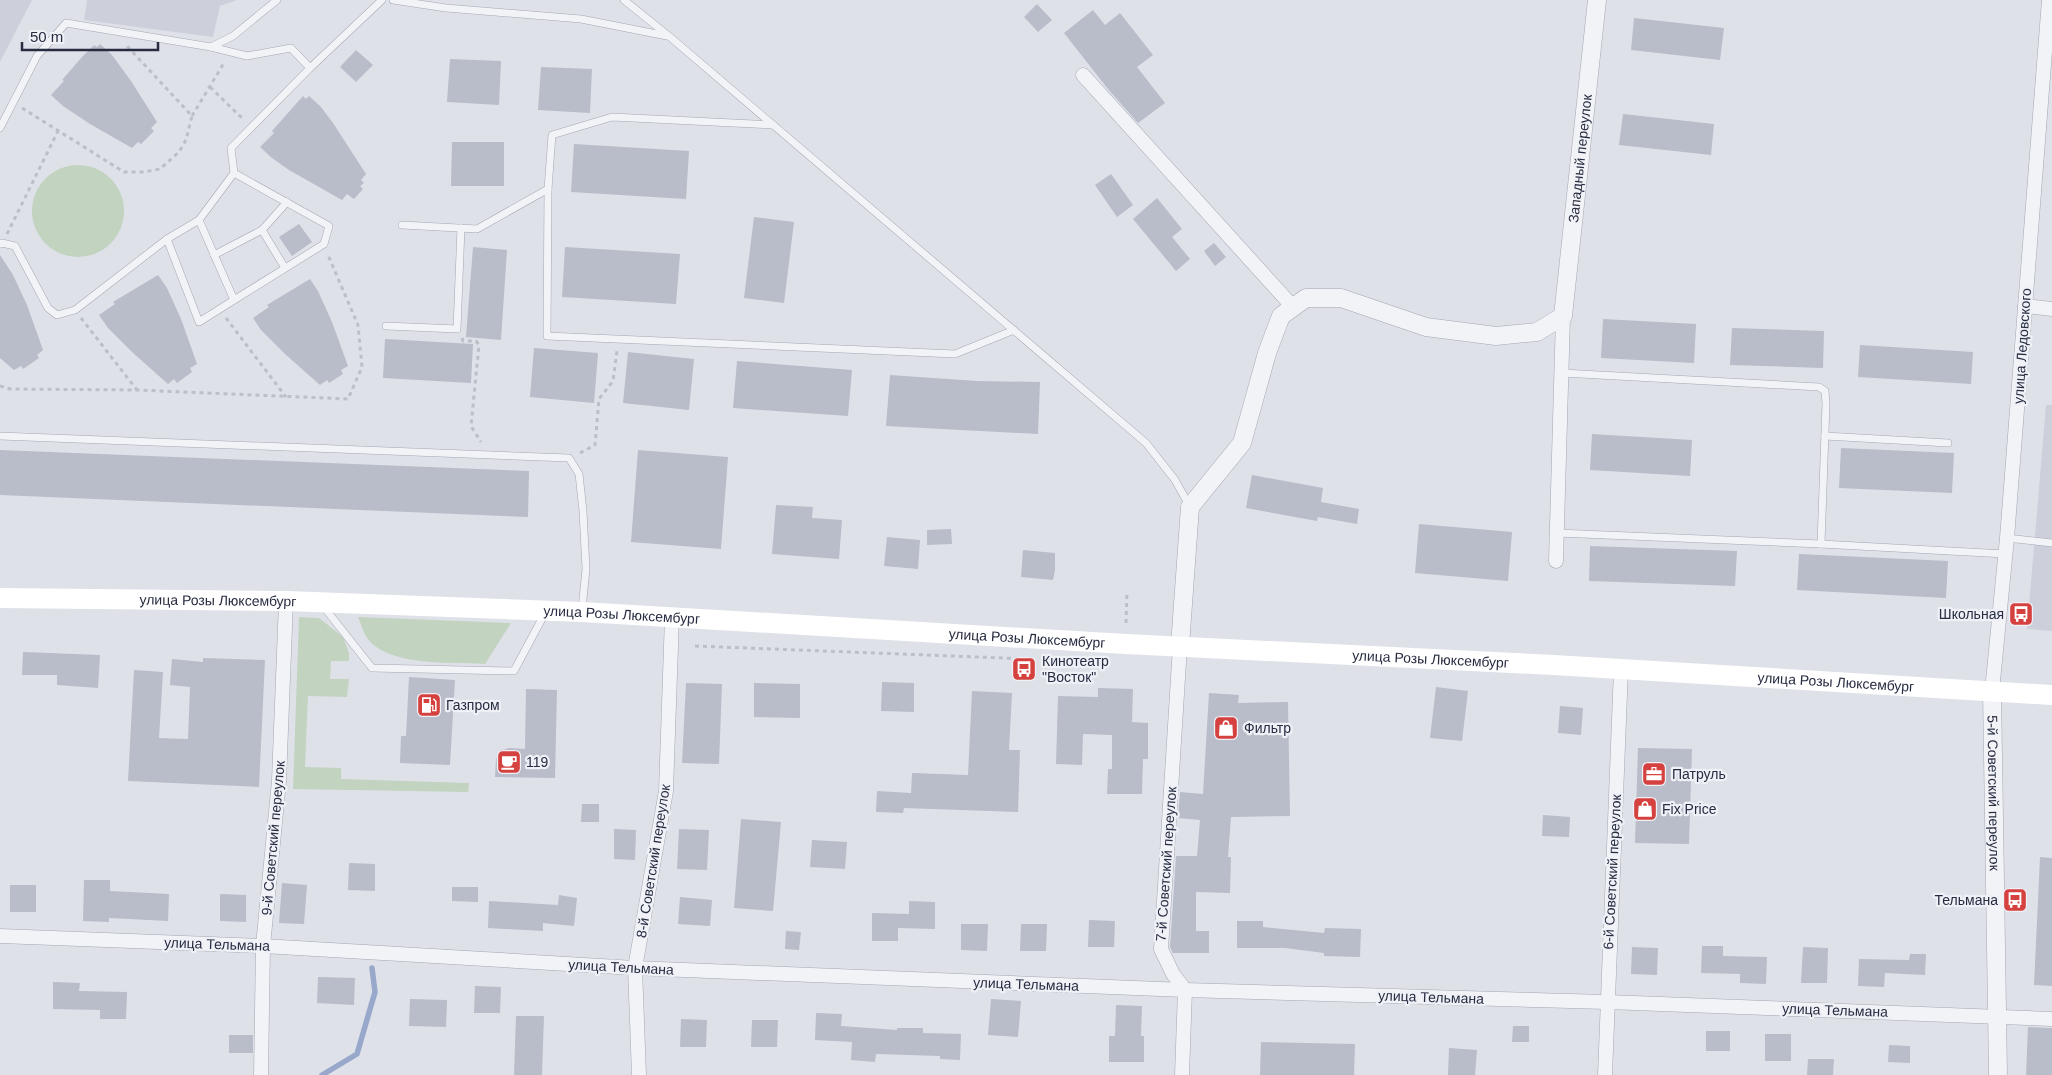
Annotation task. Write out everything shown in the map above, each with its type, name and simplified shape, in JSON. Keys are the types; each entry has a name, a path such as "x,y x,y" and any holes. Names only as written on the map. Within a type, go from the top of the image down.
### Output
{"main road":[{"name":"улица Розы Люксембург","path":"0,598 286,600 547,610 1621,669 2052,695"}],"street":[{"name":"Западный переулок","path":"1563,316 1597,0"},
{"name":"улица Ледовского","path":"1992,691 2007,538 2049,0"},
{"path":"1083,75 1293,308"},
{"path":"1180,646 1190,508 1242,443 1267,353 1281,316 1306,298 1341,298 1426,327 1496,336 1537,332 1563,316"},
{"path":"2025,306 2052,309"},
{"path":"1556,561 1563,316"},
{"name":"9-й Советский переулок","path":"261,1071 263,946 279,781 286,600"},
{"name":"8-й Советский переулок","path":"639,1075 635,968 666,790 672,617"},
{"name":"7-й Советский переулок","path":"1180,646 1161,949 1173,974 1185,990"},
{"name":"6-й Советский переулок","path":"1605,1075 1621,669"},
{"name":"5-й Советский переулок","path":"1992,691 1998,1075"},
{"name":"улица Тельмана","path":"0,936 263,946 635,968 1185,990 1607,1002 2052,1019"},
{"path":"1182,1075 1185,990"}],"lane":[{"path":"211,47 233,36 277,0"},
{"path":"1,244 15,246 48,308 57,315 75,310 167,239 198,220 234,173 231,148 310,68 382,0"},
{"path":"393,0 446,8 581,19 670,37"},
{"path":"624,0 1146,442 1175,480 1190,508"},
{"path":"0,128 37,56 66,23 211,47 247,56 291,48 310,68"},
{"path":"773,125 612,117 552,135 548,189 547,336 955,354 1014,330"},
{"path":"167,239 199,322 324,244 329,226 234,173"},
{"path":"402,224 477,229 548,189"},
{"path":"214,255 262,230 287,202"},
{"path":"198,220 234,300"},
{"path":"386,326 457,329 461,228"},
{"path":"262,230 285,268"},
{"path":"1562,372 1819,387 1825,391 1826,404 1820,544"},
{"path":"0,436 569,458 579,474 583,511 586,569 582,612"},
{"path":"1825,436 1948,443"},
{"path":"1557,533 2005,554"},
{"path":"2007,538 2052,543"},
{"path":"320,602 372,668 514,671 547,610"}],"path":[{"path":"112,31 192,116"},
{"path":"13,102 124,172 144,172 160,169 179,152 186,140 192,116 230,52"},
{"path":"210,87 251,128"},
{"path":"1,244 58,131"},
{"path":"0,386 10,389 137,390 348,399 362,367 358,325 324,244"},
{"path":"220,309 286,397"},
{"path":"75,310 137,390"},
{"path":"457,329 463,341 476,341 479,345 471,426 489,455"},
{"path":"569,458 595,445 600,399 614,381 618,342"},
{"path":"1126,623 1127,591"},
{"path":"695,646 1036,660"}],"shaded area":[{"path":"0,0 32,0 0,62"},
{"path":"87,0 237,0 220,6 213,37 84,20"},
{"path":"2046,405 2052,405 2052,631 2027,629"}],"green space":[{"path":"69,165 87,165 104,172 117,185 124,202 124,220 117,237 104,250 87,257 69,257 52,250 39,237 32,220 32,202 39,185 52,172"},
{"path":"299,617 319,618 343,637 349,653 349,661 331,661 330,679 349,679 347,697 308,696 305,767 341,768 341,779 469,783 468,792 293,789"},
{"path":"358,617 511,623 485,664 439,663 405,658 390,654 377,647 367,638"}],"building":[{"path":"1037,4 1052,20 1038,32 1024,17"},
{"path":"1093,10 1105,25 1120,13 1153,55 1137,67 1165,103 1138,123 1108,89 1064,33"},
{"path":"1634,18 1724,28 1720,60 1631,50"},
{"path":"100,44 112,55 131,81 157,122 151,128 154,131 141,144 138,142 132,148 90,124 63,106 51,95 82,57 94,45 97,47"},
{"path":"356,50 373,65 356,82 340,67"},
{"path":"450,59 501,61 499,105 447,102"},
{"path":"541,67 592,69 590,113 538,110"},
{"path":"303,96 306,99 309,96 321,107 366,174 361,180 364,183 360,186 363,189 354,199 347,194 342,200 289,170 260,147 274,133 272,131"},
{"path":"1623,114 1714,124 1711,155 1619,145"},
{"path":"452,142 504,142 504,186 451,186"},
{"path":"574,144 689,151 686,199 571,192"},
{"path":"1111,174 1133,205 1117,217 1095,185"},
{"path":"1157,198 1182,229 1172,237 1190,259 1176,271 1133,219"},
{"path":"754,217 794,222 784,303 744,298"},
{"path":"299,224 312,242 292,256 279,237"},
{"path":"1214,243 1226,257 1215,266 1204,251"},
{"path":"473,247 507,250 501,340 466,337"},
{"path":"565,247 680,254 676,304 562,297"},
{"path":"0,255 13,275 27,305 43,350 37,355 39,358 23,369 21,366 14,370 0,358"},
{"path":"158,275 167,288 181,319 197,364 190,368 192,372 177,383 174,379 168,384 108,328 99,315 115,304 113,302"},
{"path":"310,279 318,291 332,322 348,366 341,370 343,374 329,383 327,380 320,385 261,330 253,318 269,307 267,305"},
{"path":"1603,319 1696,324 1694,363 1601,358"},
{"path":"1732,328 1824,331 1823,368 1730,365"},
{"path":"385,339 473,344 471,383 383,378"},
{"path":"1860,345 1973,352 1971,384 1858,377"},
{"path":"534,348 598,353 594,403 530,397"},
{"path":"628,352 694,359 689,410 623,403"},
{"path":"737,361 852,370 848,416 733,408"},
{"path":"890,375 977,381 1040,382 1038,434 886,426"},
{"path":"1592,434 1692,440 1690,476 1590,470"},
{"path":"1841,448 1954,453 1952,493 1839,488"},
{"path":"0,450 529,471 528,517 0,495"},
{"path":"638,450 728,457 721,549 631,542"},
{"path":"1252,475 1323,488 1321,502 1359,509 1357,524 1318,517 1317,521 1246,508"},
{"path":"776,505 813,507 812,518 842,520 839,559 772,554"},
{"path":"1419,524 1512,532 1508,581 1415,573"},
{"path":"951,529 952,544 927,545 927,530"},
{"path":"887,537 920,540 918,569 884,566"},
{"path":"1590,546 1737,551 1735,586 1589,581"},
{"path":"1023,550 1055,553 1053,580 1021,577"},
{"path":"1799,554 1948,561 1946,598 1797,590"},
{"path":"23,652 100,655 98,688 57,685 57,675 22,675"},
{"path":"203,658 265,660 259,787 128,781 134,670 163,672 159,738 188,739 190,687 170,685 172,659 203,662"},
{"path":"409,677 455,680 450,765 400,763 401,736 406,736"},
{"path":"882,682 914,683 914,712 881,711"},
{"path":"686,683 722,684 719,764 682,763"},
{"path":"754,683 800,684 800,718 754,717"},
{"path":"1436,687 1468,691 1462,741 1430,738"},
{"path":"1098,688 1133,689 1132,722 1148,723 1148,759 1143,759 1142,794 1107,794 1108,769 1112,769 1112,735 1083,734 1082,765 1056,764 1058,696 1098,697"},
{"path":"526,689 557,690 555,778 495,777 496,759 499,751 509,748 525,749"},
{"path":"972,691 1012,693 1009,750 1020,750 1018,812 904,808 903,813 876,812 877,791 911,793 912,773 968,775"},
{"path":"1209,693 1239,695 1238,703 1288,702 1290,816 1231,817 1228,857 1231,857 1230,893 1196,892 1196,931 1209,931 1209,953 1173,953 1170,947 1176,856 1197,856 1200,820 1178,818 1180,792 1203,794"},
{"path":"1560,706 1583,708 1581,735 1558,733"},
{"path":"1638,748 1692,749 1689,844 1635,843"},
{"path":"582,804 599,804 599,822 581,822"},
{"path":"1543,815 1570,817 1569,837 1542,836"},
{"path":"741,819 781,822 773,911 734,908"},
{"path":"614,829 636,830 635,860 614,859"},
{"path":"679,829 709,830 707,870 677,869"},
{"path":"812,840 847,842 845,869 810,867"},
{"path":"2040,857 2052,858 2052,986 2034,985"},
{"path":"349,863 375,864 375,891 348,890"},
{"path":"84,880 110,880 110,891 169,894 168,921 109,918 109,922 83,921"},
{"path":"282,883 307,885 304,924 279,923"},
{"path":"10,885 36,885 36,912 10,912"},
{"path":"452,887 478,887 478,902 452,901"},
{"path":"220,894 246,895 246,922 220,921"},
{"path":"559,895 577,898 574,926 543,923 543,931 488,928 489,901 558,905"},
{"path":"680,897 712,900 710,926 678,924"},
{"path":"909,901 935,902 935,929 898,928 898,941 872,941 872,913 909,914"},
{"path":"1089,920 1115,921 1114,947 1088,947"},
{"path":"1237,921 1263,921 1263,927 1324,933 1325,928 1361,929 1360,957 1324,956 1324,953 1285,948 1237,948"},
{"path":"961,924 988,924 987,951 961,950"},
{"path":"1021,924 1047,924 1046,951 1020,951"},
{"path":"786,931 801,932 799,950 785,949"},
{"path":"1702,946 1723,946 1723,956 1767,957 1766,984 1740,983 1740,974 1701,973"},
{"path":"1632,947 1658,948 1657,975 1631,974"},
{"path":"1803,947 1828,948 1827,983 1801,983"},
{"path":"1910,954 1926,954 1925,975 1885,973 1884,987 1858,986 1859,959 1909,960"},
{"path":"318,977 355,978 354,1005 317,1003"},
{"path":"53,982 80,983 79,991 127,992 126,1019 100,1019 100,1010 53,1009"},
{"path":"475,986 501,987 500,1013 474,1013"},
{"path":"410,999 447,1000 446,1027 409,1026"},
{"path":"991,999 1021,1001 1018,1037 988,1035"},
{"path":"1116,1005 1142,1006 1141,1036 1144,1036 1144,1062 1109,1062 1109,1036 1115,1036"},
{"path":"816,1013 842,1014 841,1026 897,1030 897,1028 923,1028 923,1033 961,1034 960,1060 940,1059 940,1056 876,1054 875,1062 851,1060 852,1042 815,1040"},
{"path":"516,1016 544,1016 542,1075 514,1075"},
{"path":"681,1019 707,1020 706,1047 680,1047"},
{"path":"752,1020 778,1020 777,1047 751,1047"},
{"path":"1513,1026 1529,1026 1529,1042 1512,1042"},
{"path":"2028,1027 2052,1028 2052,1075 2026,1075"},
{"path":"1706,1031 1730,1031 1730,1051 1706,1051"},
{"path":"1765,1034 1791,1034 1791,1061 1765,1061"},
{"path":"229,1035 253,1035 253,1053 229,1053"},
{"path":"1261,1042 1355,1044 1354,1075 1260,1075"},
{"path":"1889,1045 1910,1046 1910,1063 1888,1062"},
{"path":"1449,1048 1477,1050 1475,1075 1448,1075"},
{"path":"1808,1059 1834,1059 1833,1075 1807,1075"}],"waterway":[{"path":"322,1075 357,1054 375,992 372,968"}],"place":[{"name":"Школьная","path":"2021,614"},
{"name":"Кинотеатр \"Восток\"","path":"1024,669"},
{"name":"Газпром","path":"429,705"},
{"name":"Фильтр","path":"1226,728"},
{"name":"119","path":"509,762"},
{"name":"Патруль","path":"1654,774"},
{"name":"Fix Price","path":"1645,809"},
{"name":"Тельмана","path":"2015,900"}]}
